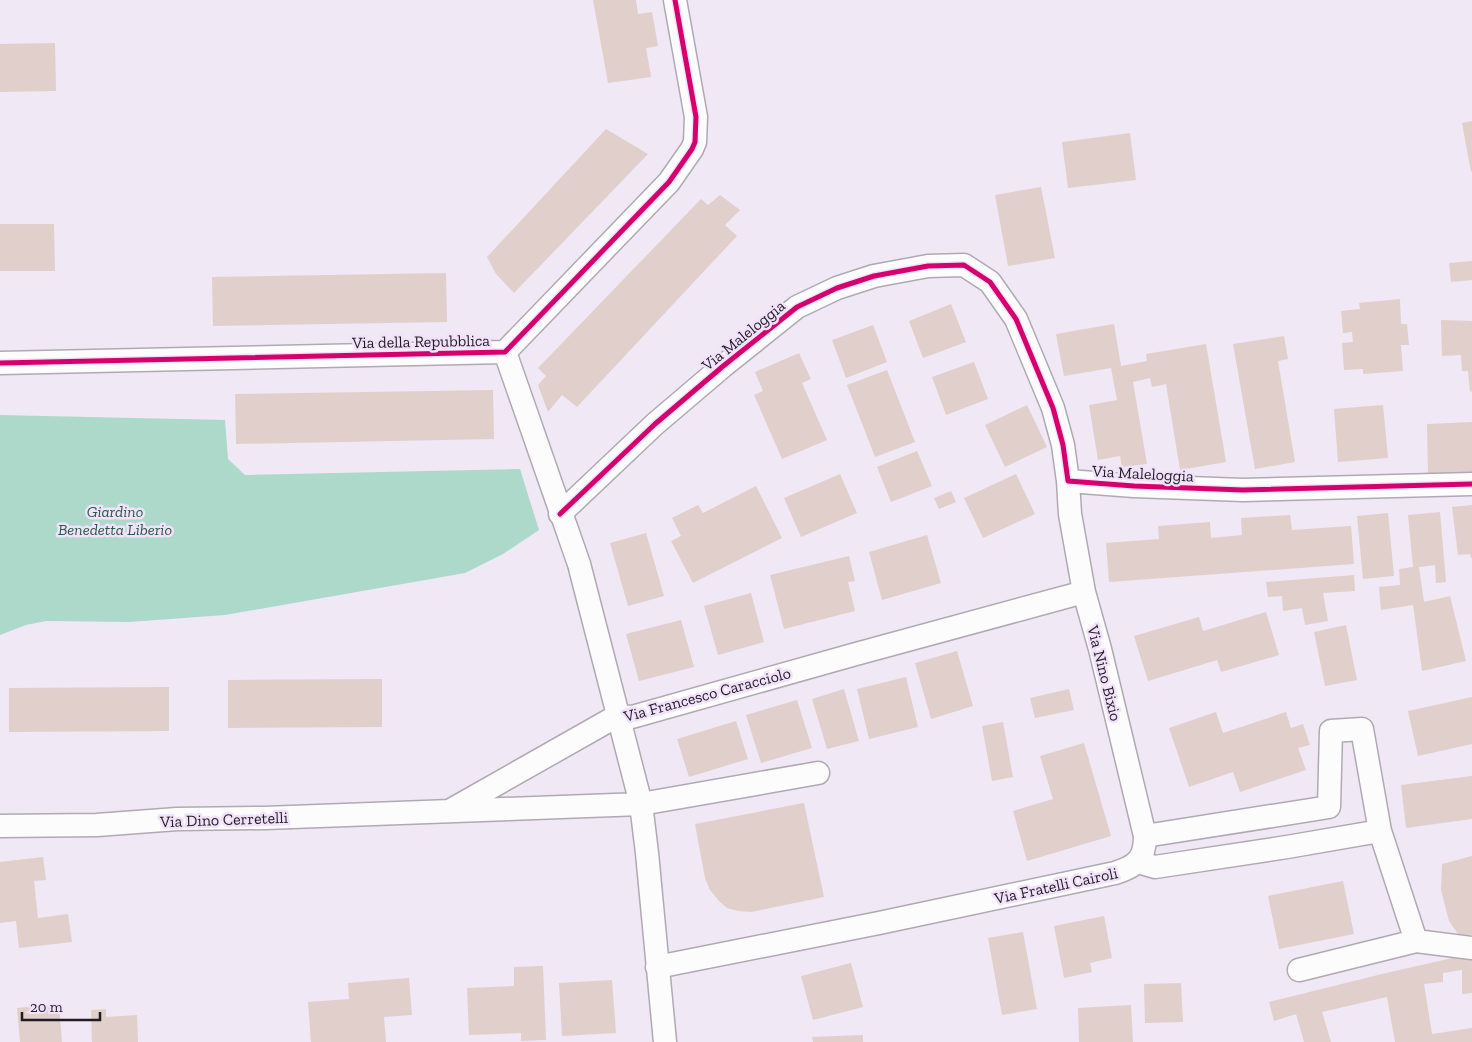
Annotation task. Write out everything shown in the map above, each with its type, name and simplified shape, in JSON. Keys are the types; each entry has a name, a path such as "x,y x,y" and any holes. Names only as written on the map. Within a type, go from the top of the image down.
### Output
{"street":[{"name":"Via della Repubblica","path":"0,363 505,352 669,182 692,149 695,142 696,117 676,0"},
{"name":"Via Maleloggia","path":"560,514 663,418 722,367 798,307 837,288 874,276 928,266 964,265 990,282 1016,320 1053,408 1063,445 1068,481 1134,486 1243,490 1472,484"},
{"name":"Via della Repubblica","path":"505,352 579,564 618,716"},
{"name":"Via Nino Bixio","path":"1068,481 1070,514 1084,592 1146,836 1144,852 1138,862"},
{"name":"Via Francesco Caracciolo","path":"665,1042 647,853 640,804 618,716 632,717 1084,592"},
{"name":"Via Dino Cerretelli","path":"448,812 618,716"},
{"path":"1146,836 1330,807 1331,731 1362,729 1380,831 1416,941"},
{"name":"Via Dino Cerretelli","path":"0,826 97,825 177,819 275,818 640,804 818,773"},
{"name":"Via Fratelli Cairoli","path":"657,967 878,914 1115,872 1129,868 1138,862 1155,867 1287,848 1380,831"},
{"path":"1299,970 1416,941 1472,948"}],"green space":[{"name":"Giardino Benedetta Liberio","path":"0,415 225,420 228,459 245,475 520,469 539,530 503,554 465,573 225,615 129,622 46,621 26,625 0,635"}],"building":[{"path":"593,0 636,0 638,14 652,12 658,46 646,48 651,77 608,83"},
{"path":"55,43 56,91 0,92 0,44"},
{"path":"1472,121 1472,171 1471,172 1462,123"},
{"path":"606,129 648,154 514,293 496,274 487,257"},
{"path":"1130,133 1136,180 1068,188 1062,142"},
{"path":"1041,187 1055,258 1008,266 995,195"},
{"path":"720,195 740,210 725,225 737,236 577,407 562,395 548,412 538,385 546,376 538,368 701,199 708,205"},
{"path":"0,224 54,224 55,271 0,271"},
{"path":"1472,261 1472,280 1451,282 1449,263"},
{"path":"446,273 447,322 213,326 212,277"},
{"path":"1400,299 1401,324 1407,324 1409,345 1401,345 1403,371 1363,374 1363,369 1344,370 1342,343 1353,342 1352,332 1343,333 1341,311 1360,309 1359,303"},
{"path":"951,304 966,342 923,358 909,321"},
{"path":"1441,320 1472,321 1472,391 1470,392 1468,371 1462,371 1461,355 1442,356"},
{"path":"1114,324 1121,366 1147,361 1146,354 1206,344 1226,462 1180,470 1166,384 1152,387 1150,378 1133,382 1147,464 1122,467 1120,456 1098,460 1089,405 1117,400 1111,368 1064,376 1056,334"},
{"path":"873,325 887,362 846,378 832,340"},
{"path":"1284,336 1288,359 1278,361 1295,462 1255,469 1233,344"},
{"path":"799,353 811,379 802,383 827,440 782,459 754,395 763,391 755,372"},
{"path":"974,362 988,399 946,415 932,377"},
{"path":"887,370 915,442 875,457 847,385"},
{"path":"493,390 494,439 236,444 235,394"},
{"path":"1027,405 1047,447 1005,467 985,425"},
{"path":"1383,405 1388,458 1338,462 1334,409"},
{"path":"1472,422 1472,475 1428,476 1427,424"},
{"path":"917,451 932,486 891,502 877,467"},
{"path":"840,474 857,513 801,537 784,498"},
{"path":"1016,474 1035,514 983,538 964,498"},
{"path":"756,486 782,538 693,583 671,541 681,536 672,518 698,505 703,513"},
{"path":"951,491 956,502 939,509 934,498"},
{"path":"1472,505 1471,558 1470,554 1458,555 1452,507"},
{"path":"1440,512 1446,582 1436,583 1435,565 1419,567 1424,602 1450,596 1466,661 1422,671 1413,605 1381,610 1379,587 1400,585 1399,569 1413,567 1408,515"},
{"path":"1388,513 1394,576 1363,579 1357,516"},
{"path":"1290,515 1292,530 1351,526 1354,564 1109,582 1106,543 1159,539 1158,526 1210,522 1211,538 1242,535 1241,518"},
{"path":"646,533 664,596 628,606 610,543"},
{"path":"927,535 941,583 882,600 869,552"},
{"path":"849,556 855,581 848,582 855,611 784,629 770,575"},
{"path":"1354,575 1355,591 1323,593 1328,621 1305,625 1302,608 1283,611 1282,596 1268,597 1266,582"},
{"path":"751,593 764,642 718,655 704,606"},
{"path":"1266,612 1279,655 1221,672 1217,660 1148,681 1134,636 1199,617 1203,631"},
{"path":"681,620 694,667 639,681 626,634"},
{"path":"1346,625 1357,680 1325,686 1314,632"},
{"path":"957,651 973,706 931,719 915,663"},
{"path":"906,677 918,727 869,739 857,689"},
{"path":"382,679 382,727 228,728 228,680"},
{"path":"169,687 169,731 9,732 9,688"},
{"path":"844,689 859,741 827,749 812,699"},
{"path":"1069,689 1074,710 1035,718 1030,698"},
{"path":"1472,697 1472,744 1418,756 1408,711"},
{"path":"797,700 812,748 761,763 746,715"},
{"path":"1216,712 1223,733 1286,712 1291,728 1303,724 1310,745 1298,748 1306,770 1240,792 1233,772 1189,787 1169,728"},
{"path":"736,721 748,759 689,777 677,739"},
{"path":"1003,722 1013,777 992,781 982,726"},
{"path":"1084,743 1111,836 1027,861 1013,811 1053,799 1040,756"},
{"path":"1472,776 1472,819 1406,828 1401,785"},
{"path":"804,803 824,897 751,912 727,908 710,890 705,878 695,824"},
{"path":"1472,856 1472,935 1461,938 1449,921 1441,890 1442,864"},
{"path":"43,857 46,880 34,881 38,918 68,914 72,942 19,948 16,921 0,923 0,862"},
{"path":"1343,881 1354,934 1279,949 1268,896"},
{"path":"1104,916 1112,958 1090,963 1092,972 1064,978 1054,926"},
{"path":"1023,932 1037,1009 1002,1015 988,938"},
{"path":"1461,956 1472,957 1472,993 1462,994 1462,970 1443,973 1443,982 1424,984 1432,1034 1472,1028 1472,1042 1395,1042 1387,997 1322,1012 1331,1042 1304,1042 1296,1014 1274,1021 1269,1002"},
{"path":"851,963 863,1007 813,1020 801,976"},
{"path":"543,966 546,1040 521,1041 521,1033 469,1035 467,988 514,986 514,967"},
{"path":"409,978 412,1015 384,1017 386,1042 311,1042 308,1002 349,999 348,983"},
{"path":"612,980 616,1033 562,1036 559,983"},
{"path":"1181,983 1183,1022 1145,1023 1144,984"},
{"path":"59,1004 62,1042 20,1042 17,1008"},
{"path":"1131,1005 1133,1042 1079,1042 1078,1008"},
{"path":"106,1009 106,1017 137,1015 138,1042 92,1042 91,1010"},
{"path":"863,1035 863,1042 813,1042 812,1037"}],"cycle path":[{"path":"0,363 505,352 669,182 692,149 695,142 696,117 675,0"},
{"path":"560,514 655,424 797,307 837,288 874,276 928,266 964,265 990,282 1016,319 1053,408 1063,445 1068,481 1134,486 1243,490 1472,484"}]}
